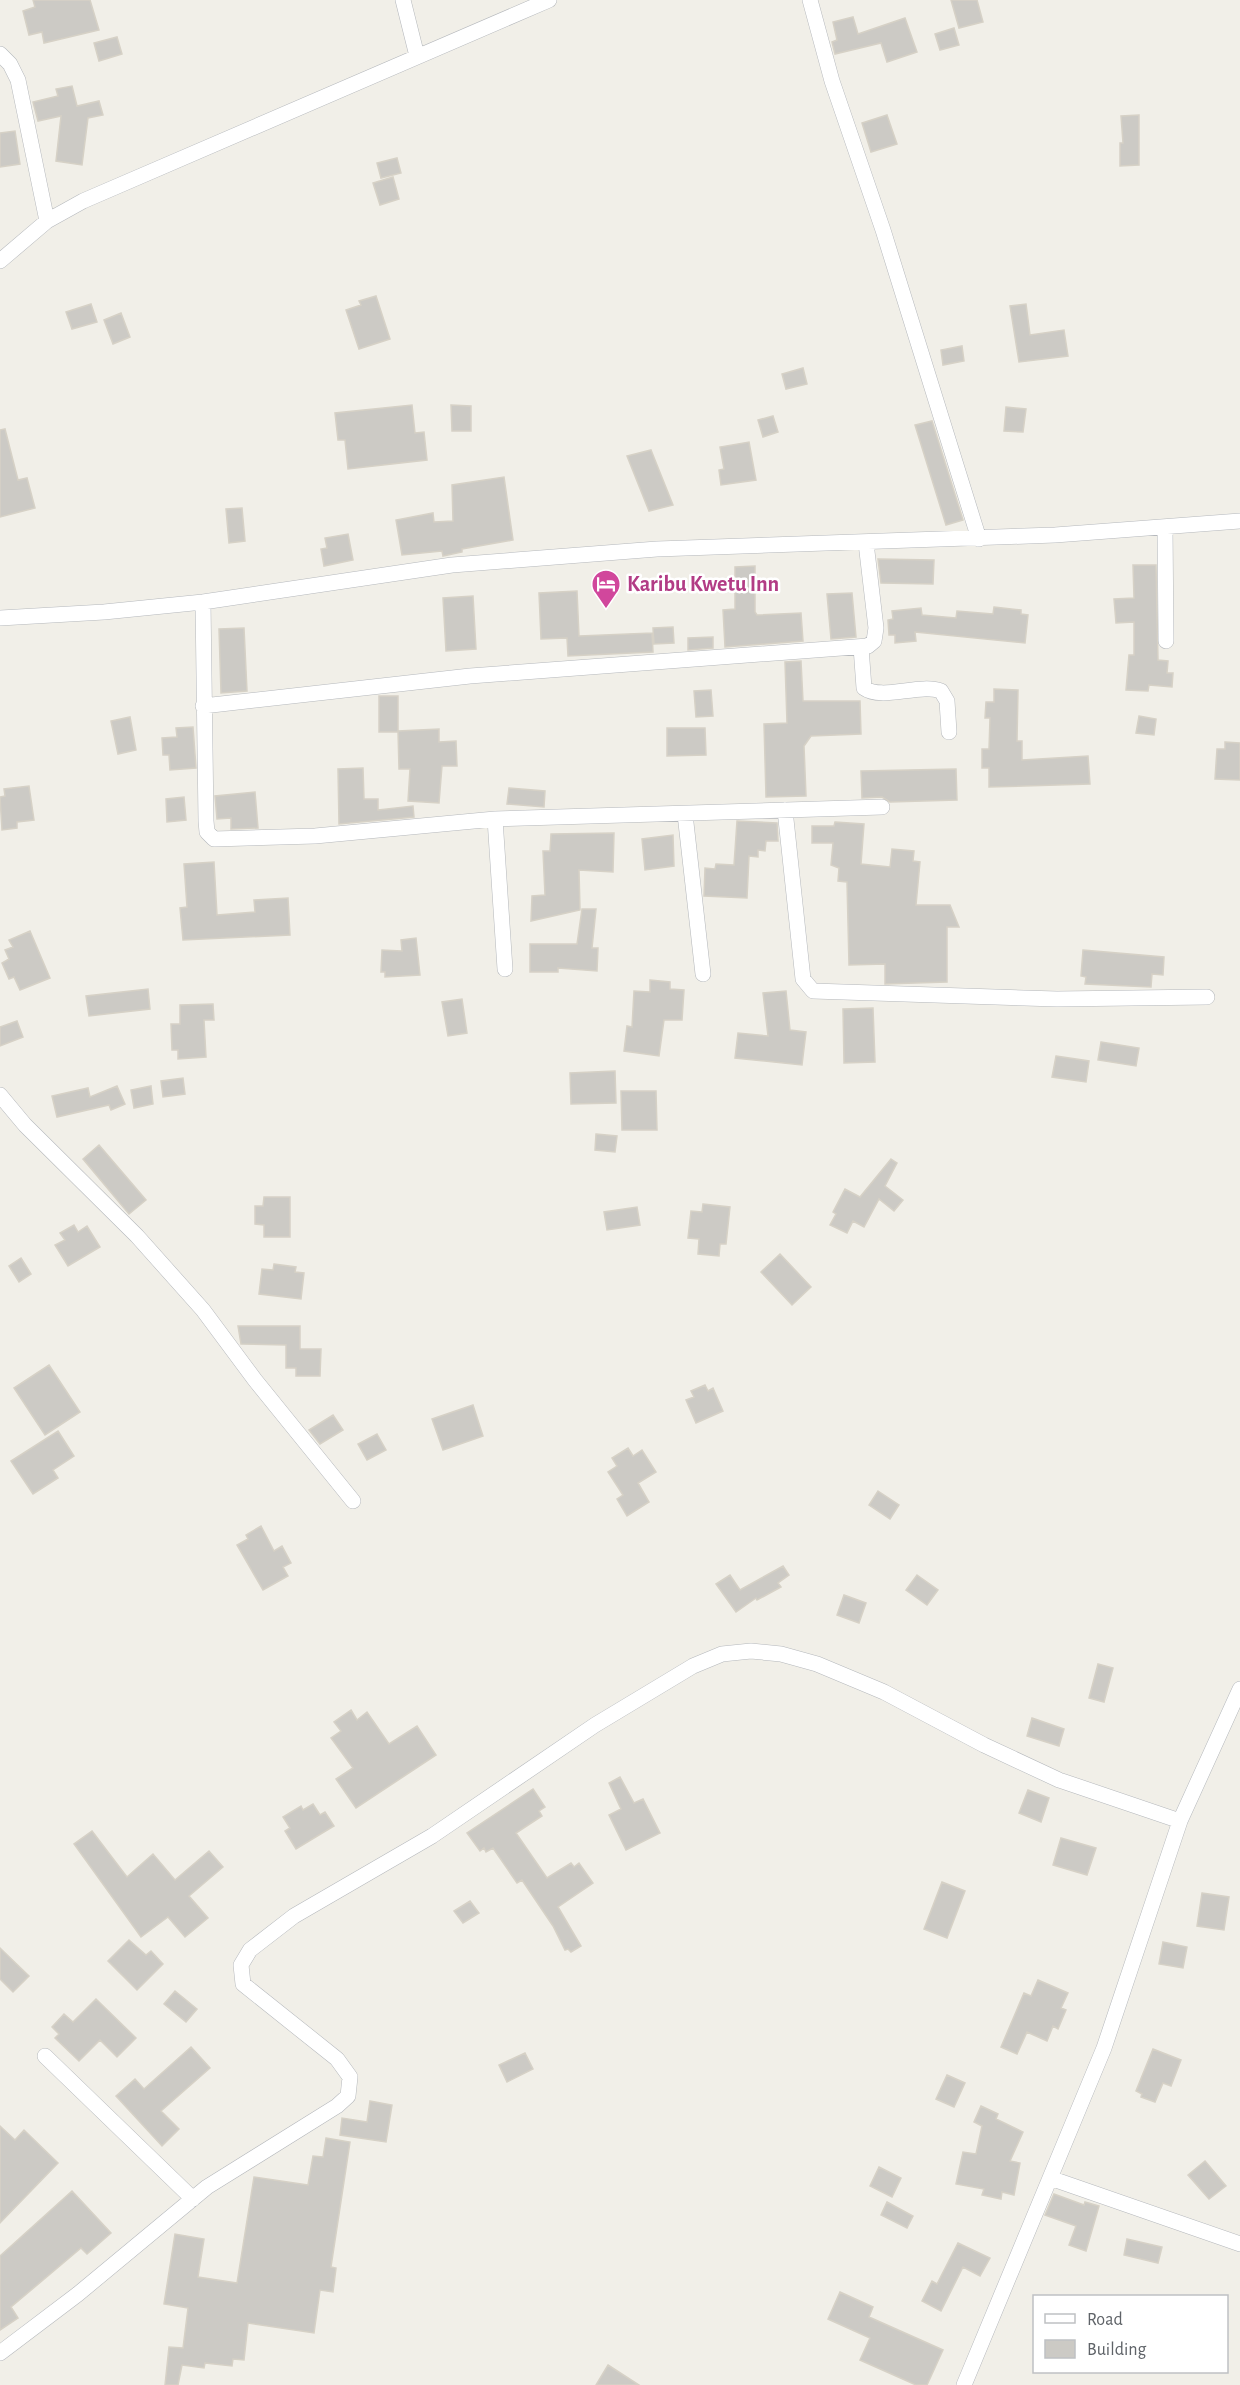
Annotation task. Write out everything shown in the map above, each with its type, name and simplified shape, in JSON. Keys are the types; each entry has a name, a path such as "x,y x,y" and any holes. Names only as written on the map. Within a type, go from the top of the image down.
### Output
{"street":[{"path":"403,0 417,56"},
{"path":"0,261 47,221 124,182 549,0"},
{"path":"810,0 832,81 883,230 979,538"},
{"path":"0,54 10,64 18,80 47,221"},
{"path":"0,618 104,612 203,602 452,565 657,549 979,538 1240,521"},
{"path":"1166,527 1166,641"},
{"path":"203,706 470,676 861,647 873,644 876,628 866,543"},
{"path":"203,602 206,821 207,832 214,839 315,836 495,819 882,807"},
{"path":"861,647 864,688 874,693 928,689 941,691 946,701 949,732"},
{"path":"784,810 803,979 813,990 1057,999 1208,997"},
{"path":"684,814 703,974"},
{"path":"495,819 505,969"},
{"path":"0,1095 25,1125 137,1236 203,1310 255,1380 352,1501"},
{"path":"0,2353 78,2294 193,2199 337,2106 348,2096 350,2089 348,2071 337,2059 243,1984 241,1965 250,1950 294,1916 432,1836 595,1725 693,1666 722,1654 752,1652 781,1654 817,1664 884,1692 984,1745 1059,1780 1180,1821"},
{"path":"964,2385 1104,2048 1180,1821 1240,1689"},
{"path":"45,2056 193,2199"},
{"path":"1050,2178 1240,2244"}],"building":[{"path":"33,0 90,0 99,30 44,43 42,32 29,35 23,11 35,7"},
{"path":"951,0 977,0 983,22 959,28"},
{"path":"853,17 858,34 905,18 917,52 887,62 881,43 835,54 832,42 837,40 833,22"},
{"path":"954,28 959,45 940,50 935,34"},
{"path":"117,37 122,54 99,61 94,43"},
{"path":"72,86 77,106 99,101 103,115 88,118 82,165 56,161 61,116 38,121 33,102 58,96 56,89"},
{"path":"887,115 897,144 871,152 862,123"},
{"path":"1139,115 1139,165 1120,166 1120,143 1123,143 1121,116"},
{"path":"15,131 20,164 0,167 0,133"},
{"path":"397,158 401,173 381,178 377,163"},
{"path":"393,177 399,199 380,205 373,183"},
{"path":"376,296 390,339 359,349 346,310 361,305 359,301"},
{"path":"91,304 97,322 72,329 66,312"},
{"path":"1026,304 1030,335 1064,330 1068,356 1019,362 1010,306"},
{"path":"121,313 130,337 113,344 104,320"},
{"path":"962,346 964,361 943,365 941,350"},
{"path":"803,368 807,384 786,389 782,374"},
{"path":"412,405 415,433 424,432 427,460 348,469 345,440 338,440 335,413"},
{"path":"451,405 471,406 471,431 452,431"},
{"path":"1006,407 1026,409 1023,432 1004,431"},
{"path":"773,416 778,432 763,437 758,420"},
{"path":"932,421 963,520 946,525 915,425"},
{"path":"5,429 18,480 27,478 35,508 0,517 0,430"},
{"path":"749,442 756,480 721,485 719,470 724,469 720,447"},
{"path":"651,450 673,505 649,511 627,456"},
{"path":"504,477 513,540 462,549 462,552 443,556 442,551 402,555 396,520 433,513 434,522 453,521 452,485"},
{"path":"242,508 245,541 229,543 226,509"},
{"path":"348,534 353,560 324,566 321,549 327,548 325,538"},
{"path":"878,559 934,560 933,584 881,583"},
{"path":"1133,565 1156,565 1158,660 1168,661 1167,673 1173,673 1172,687 1149,685 1148,691 1126,690 1129,655 1134,655 1134,622 1116,623 1114,599 1134,598"},
{"path":"755,566 755,612 757,615 801,613 803,641 725,647 723,610 735,609 735,567"},
{"path":"577,591 579,636 652,633 653,652 568,656 567,638 541,639 539,593"},
{"path":"852,593 856,637 831,639 827,594"},
{"path":"473,596 476,649 446,651 443,598"},
{"path":"994,607 1021,610 1021,614 1028,615 1025,643 915,632 916,641 895,643 895,635 889,635 888,620 893,619 892,611 921,608 922,615 956,618 957,611 993,614"},
{"path":"673,627 674,643 654,644 653,628"},
{"path":"244,628 247,691 221,693 219,629"},
{"path":"713,637 713,648 688,650 688,638"},
{"path":"801,661 803,701 860,701 861,734 811,736 804,746 806,796 766,797 764,724 787,723 785,662"},
{"path":"994,689 1018,690 1017,741 1022,741 1022,760 1088,756 1090,784 989,787 989,768 982,768 982,749 989,749 990,718 985,718 986,702 994,702"},
{"path":"711,690 713,716 696,717 694,691"},
{"path":"379,696 398,696 398,732 379,732"},
{"path":"1139,716 1156,719 1154,735 1136,733"},
{"path":"130,717 136,750 118,754 111,721"},
{"path":"193,727 196,768 170,770 169,755 163,755 162,738 177,737 176,728"},
{"path":"667,728 705,728 706,755 667,756"},
{"path":"439,729 439,742 456,741 457,766 442,766 439,803 408,801 410,769 399,769 398,731"},
{"path":"1225,742 1240,743 1240,780 1215,779 1217,749 1225,749"},
{"path":"363,768 364,799 378,799 378,810 413,806 414,817 339,824 338,769"},
{"path":"956,769 957,800 890,802 882,797 862,798 861,771"},
{"path":"29,786 34,820 17,822 17,828 2,830 0,797 5,796 4,789"},
{"path":"509,788 545,791 544,807 507,804"},
{"path":"255,792 258,828 231,829 231,818 217,819 215,796"},
{"path":"184,797 186,820 167,822 166,799"},
{"path":"737,821 777,823 778,841 766,841 765,851 758,850 758,857 749,856 747,898 704,896 705,868 715,869 716,864 734,865"},
{"path":"835,822 864,824 861,864 890,867 892,849 914,851 913,861 920,862 916,905 950,905 959,927 947,927 947,982 885,984 885,964 849,965 847,882 838,881 839,868 831,865 833,843 812,843 812,826 834,826"},
{"path":"614,833 613,872 579,870 580,910 531,921 532,896 545,895 543,851 550,851 551,834"},
{"path":"673,835 674,866 645,870 642,839"},
{"path":"214,862 217,915 255,912 254,900 288,898 290,935 183,940 180,908 187,907 184,864"},
{"path":"582,909 596,909 592,948 598,948 597,971 558,968 558,972 530,972 530,944 577,944"},
{"path":"30,931 50,978 20,990 14,977 9,979 2,963 9,959 5,950 13,947 9,940"},
{"path":"416,938 420,975 385,977 385,972 381,972 382,950 402,951 401,940"},
{"path":"1083,950 1164,957 1163,975 1152,974 1151,987 1085,984 1086,977 1081,976"},
{"path":"650,980 670,982 670,989 684,990 682,1020 664,1020 659,1056 624,1051 627,1026 632,1027 634,991 650,992"},
{"path":"148,989 150,1009 89,1016 86,996"},
{"path":"786,991 790,1030 806,1032 802,1065 735,1058 738,1033 768,1036 763,993"},
{"path":"462,999 467,1033 448,1036 442,1002"},
{"path":"213,1004 214,1020 204,1020 206,1057 178,1059 178,1050 172,1050 171,1024 180,1024 180,1005"},
{"path":"873,1008 875,1062 844,1063 843,1009"},
{"path":"17,1021 23,1037 0,1046 0,1027"},
{"path":"1101,1042 1139,1048 1136,1066 1098,1060"},
{"path":"1056,1056 1089,1061 1086,1082 1052,1077"},
{"path":"615,1071 616,1103 571,1104 570,1073"},
{"path":"183,1078 185,1094 163,1097 161,1081"},
{"path":"117,1086 125,1104 111,1110 109,1105 57,1117 52,1096 88,1088 90,1097"},
{"path":"151,1086 153,1104 134,1108 131,1090"},
{"path":"621,1091 656,1091 657,1130 622,1130"},
{"path":"596,1134 617,1136 615,1152 595,1150"},
{"path":"99,1145 146,1200 129,1214 83,1159"},
{"path":"891,1159 897,1163 885,1186 903,1200 894,1211 879,1199 864,1227 853,1221 847,1233 830,1225 836,1214 833,1212 845,1189 860,1197"},
{"path":"264,1197 290,1197 290,1237 264,1237 264,1225 255,1224 255,1206 263,1206"},
{"path":"703,1204 730,1207 726,1244 720,1244 719,1256 698,1254 699,1239 688,1238 691,1211 702,1212"},
{"path":"637,1207 640,1225 607,1230 604,1212"},
{"path":"74,1225 78,1232 87,1226 100,1247 68,1266 55,1245 65,1240 60,1233"},
{"path":"780,1254 811,1287 792,1305 761,1272"},
{"path":"21,1258 31,1274 19,1282 9,1266"},
{"path":"274,1264 296,1267 295,1272 304,1273 301,1299 259,1294 262,1269 273,1270"},
{"path":"238,1326 300,1326 300,1349 321,1349 320,1376 296,1376 296,1368 286,1368 286,1345 241,1344"},
{"path":"49,1365 80,1412 45,1435 14,1388"},
{"path":"705,1385 708,1391 713,1388 723,1411 696,1423 686,1400 694,1397 691,1391"},
{"path":"473,1405 483,1436 443,1450 432,1419"},
{"path":"333,1415 343,1430 320,1444 309,1430"},
{"path":"58,1431 74,1456 53,1470 58,1478 33,1494 11,1461"},
{"path":"377,1434 386,1450 367,1460 358,1444"},
{"path":"628,1448 633,1456 642,1450 656,1472 638,1483 649,1502 627,1516 617,1499 623,1495 608,1472 617,1466 612,1458"},
{"path":"878,1491 899,1505 890,1519 869,1505"},
{"path":"261,1526 274,1551 282,1546 291,1563 283,1567 288,1576 263,1590 237,1545 248,1539 246,1535"},
{"path":"783,1566 789,1575 778,1583 781,1587 757,1600 756,1598 736,1612 716,1584 730,1575 740,1590"},
{"path":"917,1575 938,1590 927,1605 906,1590"},
{"path":"844,1595 866,1603 859,1623 837,1615"},
{"path":"1098,1664 1113,1668 1104,1702 1089,1698"},
{"path":"351,1710 357,1720 367,1712 389,1744 417,1726 436,1755 356,1808 336,1779 353,1768 331,1738 341,1731 334,1722"},
{"path":"1032,1718 1064,1729 1059,1746 1027,1736"},
{"path":"620,1777 634,1803 643,1799 660,1833 626,1850 609,1815 621,1809 609,1783"},
{"path":"533,1789 545,1807 539,1811 542,1816 516,1833 547,1878 571,1863 574,1867 579,1863 593,1883 558,1907 581,1946 571,1952 568,1949 565,1950 553,1926 522,1880 517,1883 493,1848 486,1852 484,1848 480,1851 467,1833"},
{"path":"1028,1790 1049,1798 1041,1822 1019,1813"},
{"path":"313,1804 320,1815 325,1812 334,1826 296,1849 285,1831 290,1828 283,1817 301,1806 303,1810"},
{"path":"92,1831 127,1877 153,1854 175,1880 209,1851 223,1867 189,1896 208,1918 185,1937 168,1917 141,1937 74,1844"},
{"path":"1061,1838 1096,1848 1087,1875 1053,1865"},
{"path":"942,1882 965,1891 947,1938 924,1929"},
{"path":"1202,1893 1229,1897 1224,1930 1197,1926"},
{"path":"470,1901 479,1913 463,1923 454,1911"},
{"path":"129,1940 146,1955 151,1951 163,1964 137,1990 108,1961"},
{"path":"1163,1942 1187,1947 1183,1968 1159,1964"},
{"path":"0,1948 29,1976 13,1992 0,1979"},
{"path":"1038,1980 1068,1993 1061,2008 1066,2010 1058,2029 1053,2026 1047,2041 1027,2032 1017,2054 1001,2047 1024,1993 1031,1996"},
{"path":"175,1991 197,2009 186,2022 164,2004"},
{"path":"96,1999 136,2038 117,2057 100,2040 79,2061 55,2038 59,2034 52,2027 64,2014 73,2022"},
{"path":"191,2047 210,2068 161,2111 179,2129 162,2146 116,2096 135,2079 144,2089"},
{"path":"1153,2049 1181,2060 1171,2086 1163,2083 1155,2102 1141,2097 1142,2094 1136,2091"},
{"path":"525,2053 533,2069 507,2082 499,2065"},
{"path":"947,2075 965,2083 954,2107 936,2099"},
{"path":"370,2101 392,2105 386,2142 340,2135 342,2118 367,2122"},
{"path":"981,2106 998,2114 996,2119 1023,2132 1010,2161 1020,2163 1014,2195 1002,2192 1001,2199 982,2195 984,2189 956,2184 963,2152 976,2154 982,2126 974,2122"},
{"path":"0,2126 15,2140 24,2130 58,2163 0,2223"},
{"path":"326,2138 350,2142 331,2267 336,2268 333,2292 320,2290 314,2333 248,2323 244,2360 233,2359 232,2366 205,2363 204,2368 182,2365 178,2385 165,2385 169,2347 183,2348 188,2308 164,2304 175,2234 204,2239 198,2277 237,2283 254,2177 308,2185 313,2156 323,2157"},
{"path":"1205,2161 1226,2186 1209,2199 1188,2175"},
{"path":"879,2167 901,2178 892,2197 870,2186"},
{"path":"72,2191 111,2233 87,2254 81,2248 11,2307 18,2318 0,2330 0,2256"},
{"path":"1054,2194 1084,2205 1085,2202 1099,2206 1086,2251 1069,2245 1076,2226 1045,2215"},
{"path":"887,2202 913,2216 907,2228 881,2215"},
{"path":"1127,2239 1162,2247 1158,2263 1124,2255"},
{"path":"958,2243 990,2258 980,2276 963,2267 941,2311 922,2301 932,2281 937,2284"},
{"path":"840,2292 873,2307 869,2317 943,2350 927,2385 916,2385 860,2360 870,2338 828,2319"},
{"path":"608,2365 639,2385 596,2385"}],"place":[{"name":"Karibu Kwetu Inn","path":"606,610"}]}
